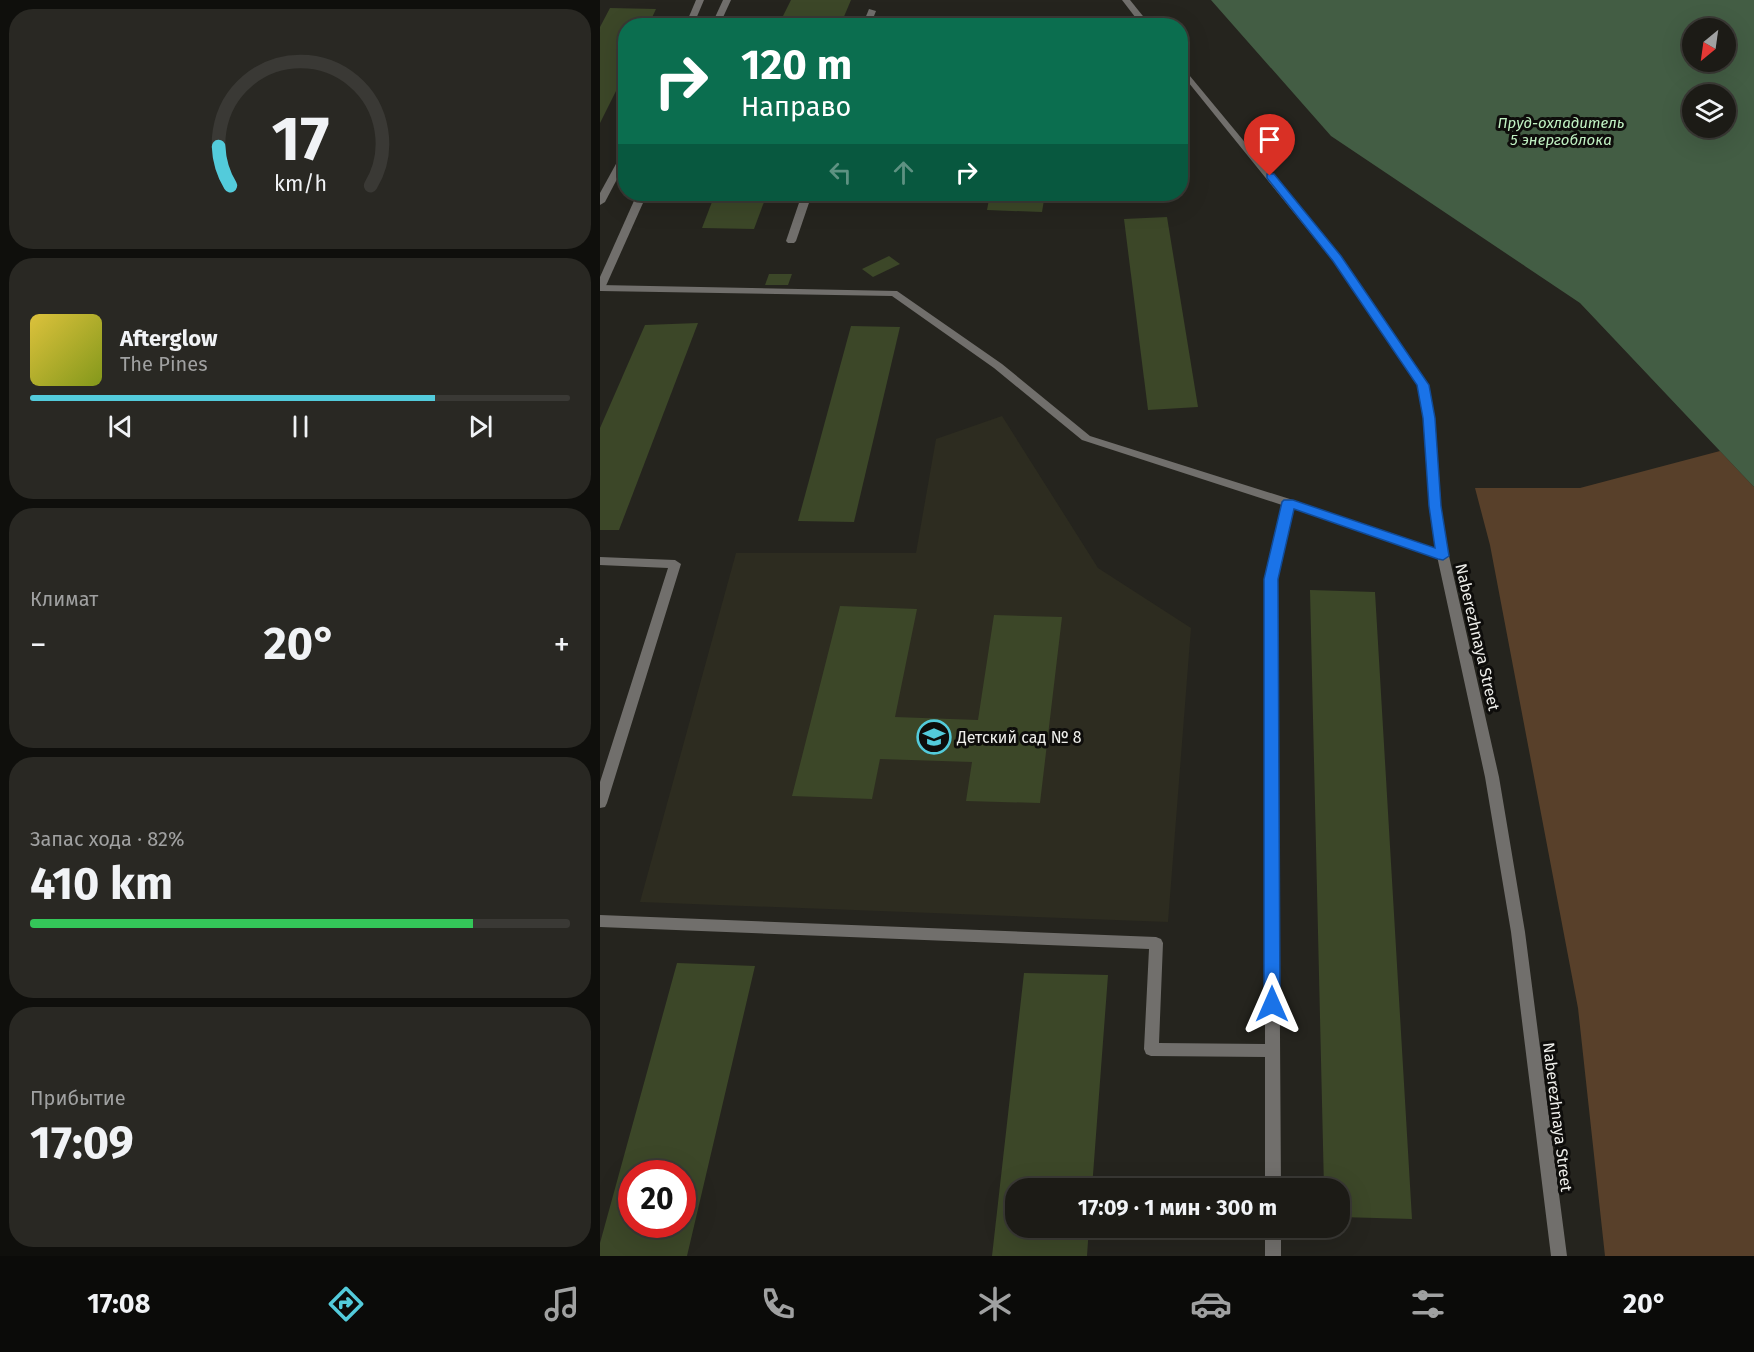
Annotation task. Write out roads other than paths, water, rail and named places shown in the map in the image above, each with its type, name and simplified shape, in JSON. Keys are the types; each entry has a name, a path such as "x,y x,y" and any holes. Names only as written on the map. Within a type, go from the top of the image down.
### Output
{"street":[{"path":"692,18 700,0"},
{"path":"719,18 727,0"},
{"path":"1126,0 1141,18"},
{"path":"869,18 872,11"},
{"name":"Naberezhnaya Street","path":"1188,76 1337,259 1423,385 1429,418 1435,506 1443,556 1492,777 1518,932 1559,1256"},
{"path":"600,202 618,168"},
{"path":"639,201 600,288 894,293 998,366 1086,438 1289,502 1443,556"},
{"path":"791,241 805,201"},
{"path":"1273,1178 1271,579 1289,502"},
{"path":"600,561 675,564 600,804"},
{"path":"600,921 1156,943 1151,1049 1272,1051"},
{"path":"1273,1238 1273,1256"}],"water":[{"name":"Пруд-охладитель 5 энергоблока","path":"1211,0 1754,0 1754,487 1580,303 1331,136"}],"place":[{"name":"Детский сад № 8","path":"934,737"}]}
